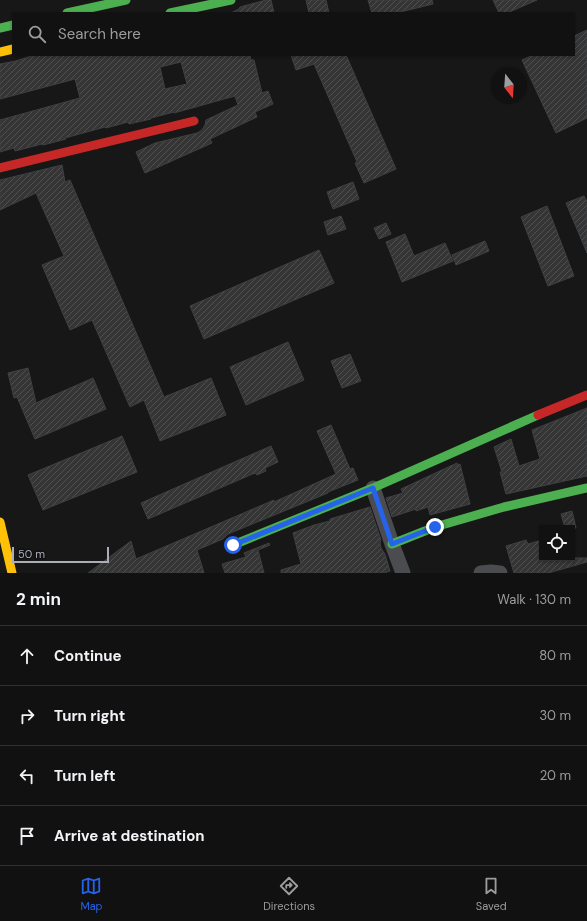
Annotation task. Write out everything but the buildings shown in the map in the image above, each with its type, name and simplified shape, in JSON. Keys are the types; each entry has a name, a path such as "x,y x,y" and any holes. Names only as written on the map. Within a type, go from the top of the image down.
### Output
{"street":[{"path":"72,12 126,0"},
{"path":"175,12 230,0"},
{"path":"0,28 12,25"},
{"path":"0,52 12,49"},
{"path":"0,168 194,121"},
{"path":"233,545 373,488 516,424 587,395"},
{"path":"373,488 403,573"},
{"path":"392,544 435,527 504,507 587,488"},
{"path":"0,522 12,573"},
{"path":"481,573 500,573"}],"traffic: fast":[{"path":"72,12 126,0"},
{"path":"175,12 231,0"},
{"path":"0,28 12,25"},
{"path":"233,545 373,488 538,415"},
{"path":"392,544 435,527 504,507 587,488"}],"traffic: slow":[{"path":"0,52 12,49"},
{"path":"0,522 12,573"}],"traffic: jam":[{"path":"0,168 194,121"},
{"path":"538,415 587,395"}],"route":[{"path":"233,545 373,488 392,544 435,527"}]}
